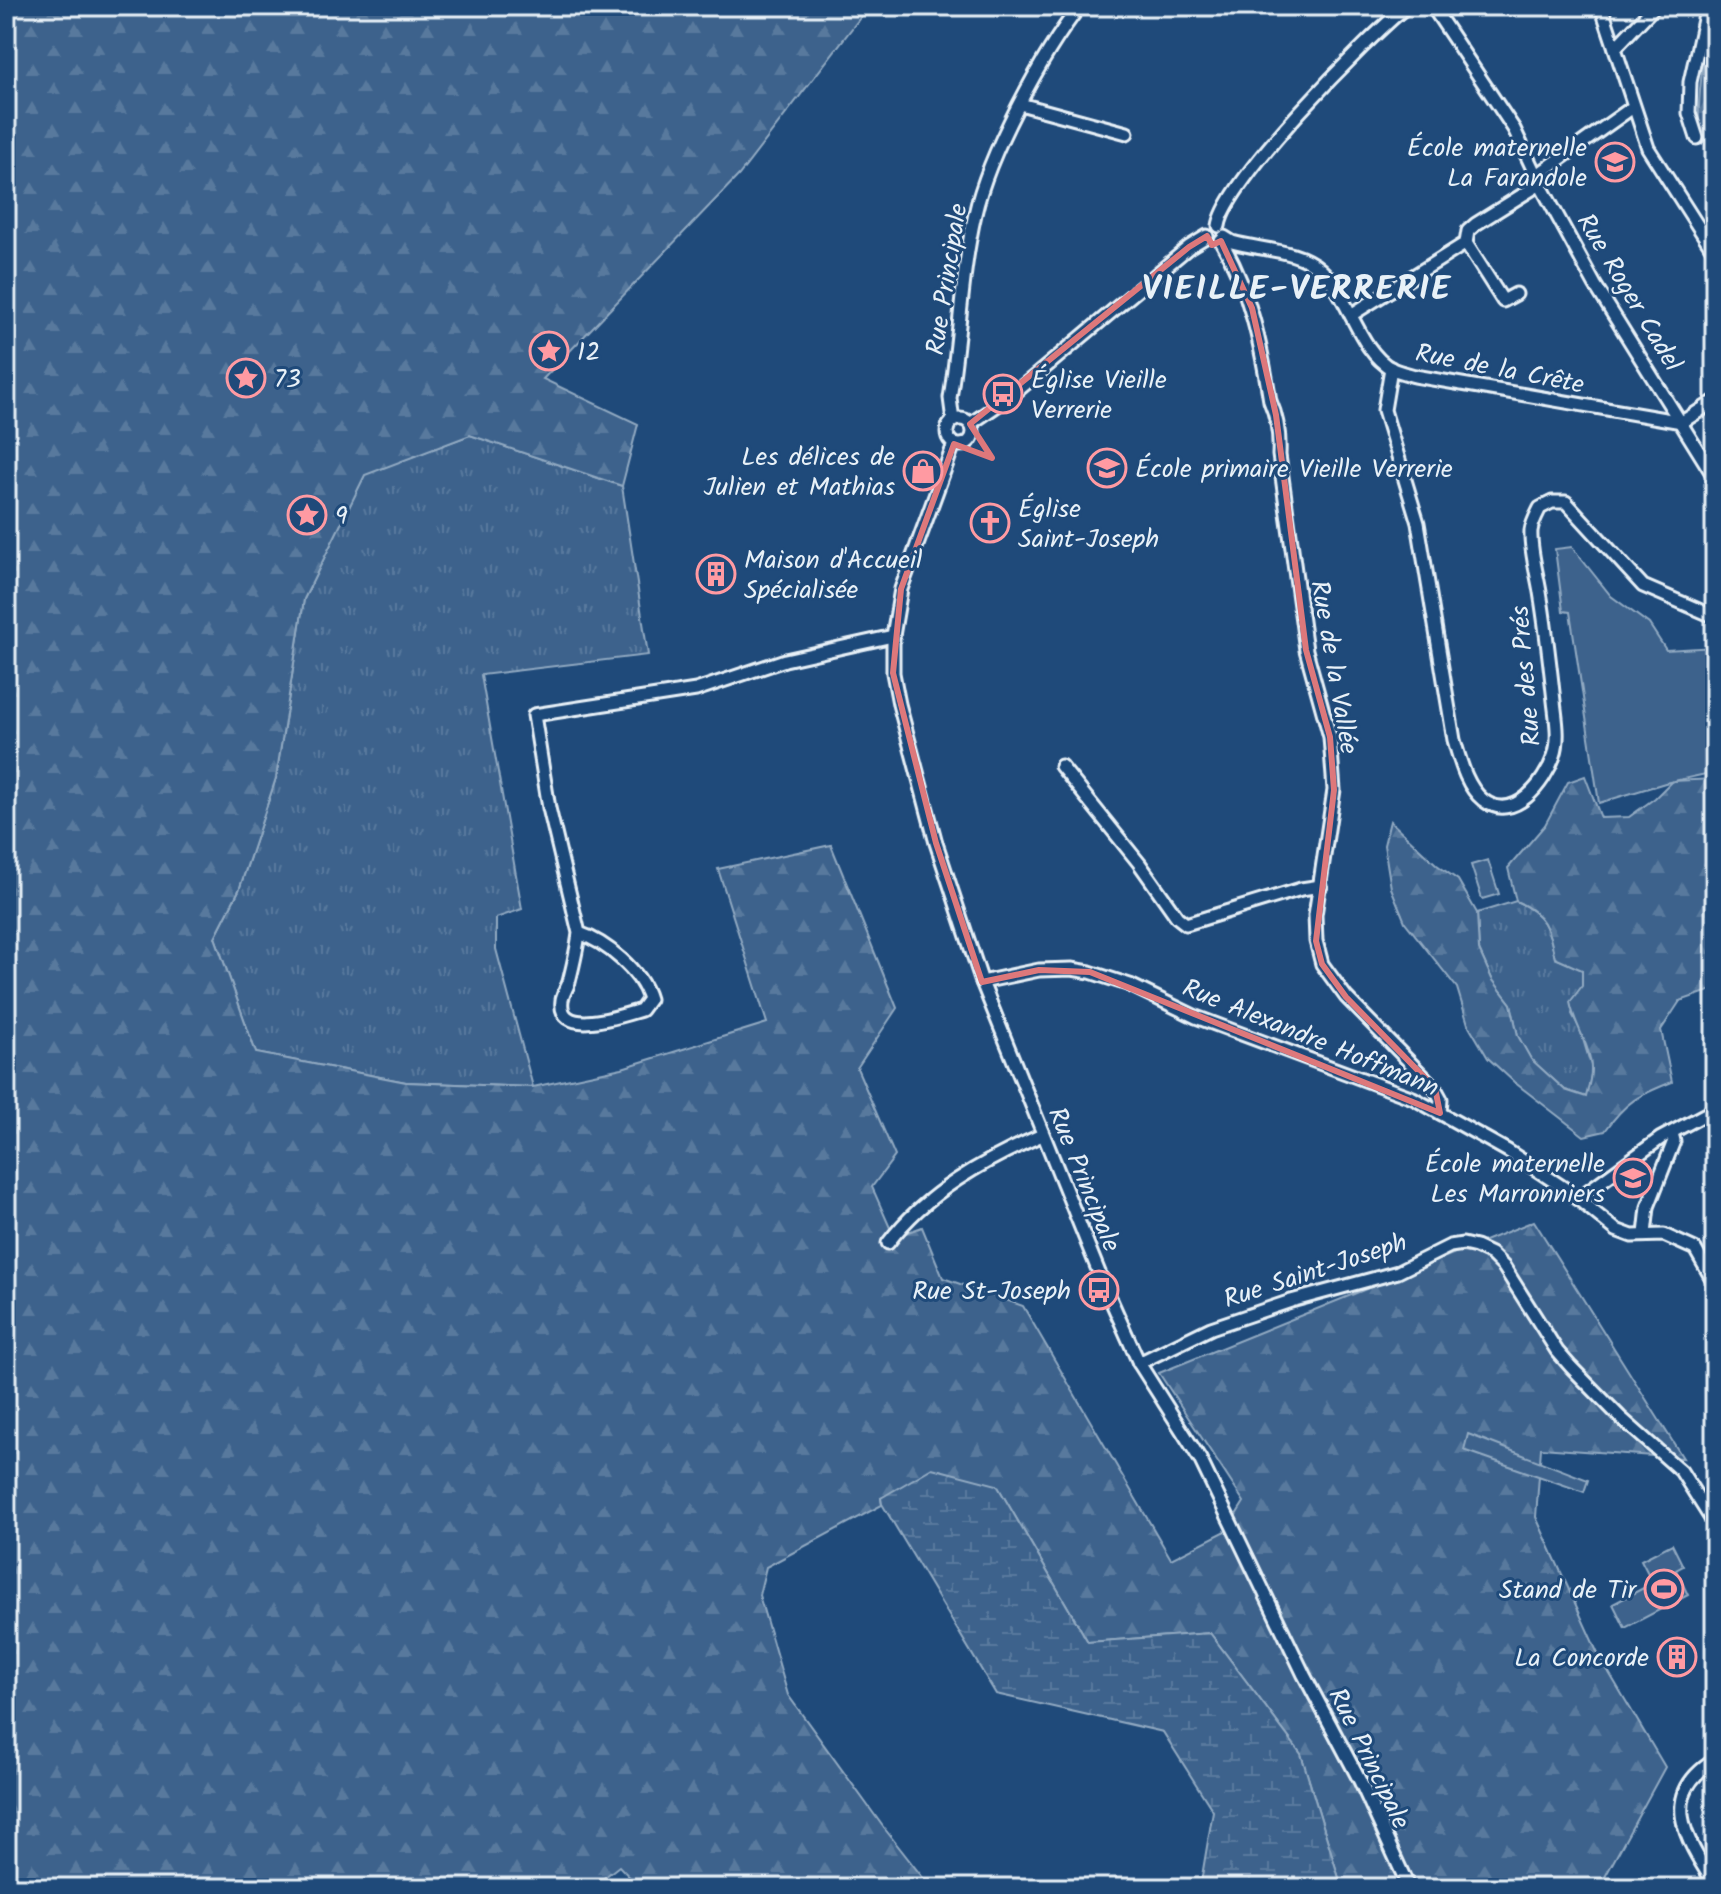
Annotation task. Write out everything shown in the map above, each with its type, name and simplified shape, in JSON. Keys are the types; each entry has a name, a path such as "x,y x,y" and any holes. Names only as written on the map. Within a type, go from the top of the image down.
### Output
{"street":[{"name":"Rue Principale","path":"953,421 950,398 975,212 997,151 1020,104 1049,51 1080,6"},
{"path":"1221,234 1222,210 1248,173 1355,54 1407,6"},
{"name":"Rue Roger Cadel","path":"1432,6 1514,129 1540,184 1625,337 1651,371 1715,478"},
{"path":"1601,6 1648,148 1715,253"},
{"path":"1615,48 1655,6"},
{"path":"1697,138 1689,113 1690,82 1707,6"},
{"path":"1020,104 1127,133"},
{"path":"1516,294 1503,301 1466,243 1468,231 1540,184 1543,171 1633,107"},
{"path":"970,424 1011,396 1189,247 1207,236 1211,227 1221,234"},
{"name":"Rue de la Crête","path":"1221,234 1232,242 1294,256 1318,267 1333,282 1377,357 1391,368 1415,376 1682,422"},
{"name":"Rue de la Vallée","path":"1221,234 1252,308 1270,401 1276,415 1306,650 1330,737 1334,790 1315,915 1316,941 1322,964 1346,997 1435,1088 1441,1099 1440,1113"},
{"path":"1351,315 1466,243"},
{"name":"Rue des Prés","path":"1391,368 1384,410 1418,523 1454,740 1463,768 1481,799 1505,807 1518,804 1533,792 1556,751 1549,649 1531,533 1540,508 1552,502 1566,502 1643,586 1715,617"},
{"path":"1682,422 1715,401"},
{"path":"962,419 970,424 973,435 970,441 964,445 954,444 947,433 953,421 962,419"},
{"name":"Rue Principale","path":"954,444 901,589 893,636 893,673 910,752 936,843 982,982 1042,1135 1139,1363 1200,1459 1304,1675 1360,1781 1409,1888"},
{"path":"579,933 591,937 618,957 646,989 649,999 641,1010 581,1023 571,1020 563,1009 562,1000 579,933 549,808 534,715 696,690 785,660 893,636"},
{"path":"1061,766 1139,863 1177,917 1186,924 1321,886"},
{"name":"Rue Alexandre Hoffmann","path":"982,982 1039,970 1090,972 1130,985 1196,1017 1413,1098 1508,1151 1616,1230 1632,1236 1664,1235 1695,1249 1715,1284"},
{"path":"1577,1199 1661,1138 1715,1109"},
{"path":"1645,1234 1648,1207 1674,1141 1672,1133"},
{"path":"888,1243 901,1225 931,1196 1012,1148 1042,1135"},
{"name":"Rue Saint-Joseph","path":"1139,1363 1211,1328 1291,1301 1398,1272 1450,1246 1463,1244 1476,1247 1491,1254 1504,1267 1557,1351 1571,1367 1620,1417 1681,1471 1715,1525"},
{"path":"1715,1760 1697,1775 1685,1791 1681,1817 1688,1841 1715,1885"}],"highlighted area":[{"path":"1207,236 1212,245 1221,241 1252,308 1276,415 1306,650 1330,737 1334,790 1316,941 1322,964 1346,997 1435,1088 1440,1113 1090,972 1039,970 982,982 936,843 893,673 901,589 954,444 992,458 970,424 1189,247"}],"green space":[{"path":"6,6 869,6 739,175 543,379 638,424 622,486 470,435 365,475 304,599 276,778 239,890 215,937 256,1053 406,1082 533,1087 622,1068 767,1023 718,869 831,845 897,1008 857,1068 895,1156 872,1187 894,1237 922,1227 943,1278 1023,1306 1171,1559 1226,1531 1244,1502 1159,1373 1534,1221 1683,1458 1541,1448 1536,1517 1598,1654 1665,1767 1599,1888 1342,1888 1301,1754 1210,1633 1088,1642 997,1485 881,1498 882,1505 766,1567 759,1595 788,1695 931,1888 640,1888 619,1866 591,1888 6,1888"},
{"path":"1715,6 1715,152 1701,131 1699,106 1705,49"},
{"path":"470,435 622,486 648,655 481,675 522,909 496,918 496,949 533,1087 406,1082 256,1053 215,937 239,890 276,778 304,599 365,474"},
{"path":"1572,547 1611,596 1649,624 1666,650 1715,647 1715,772 1599,803 1570,612 1563,611 1555,549"},
{"path":"1585,776 1601,818 1629,817 1672,781 1715,779 1715,989 1680,1001 1661,1030 1672,1082 1634,1100 1605,1131 1584,1136 1488,1058 1468,1024 1457,988 1405,922 1391,888 1384,845 1390,821 1437,865 1458,880 1477,913 1479,950 1492,979 1511,1004 1518,1036 1531,1059 1565,1090 1586,1097 1591,1062 1570,1002 1582,986 1582,970 1555,958 1540,917 1516,901 1508,868 1545,825 1568,782"},
{"path":"1488,860 1499,894 1482,899 1471,865"},
{"path":"1516,901 1540,917 1555,958 1582,969 1582,986 1572,1014 1592,1069 1587,1097 1565,1090 1531,1060 1518,1036 1511,1004 1492,979 1479,950 1477,913"},
{"path":"1468,1434 1588,1480 1584,1492 1464,1450"},
{"path":"932,1468 997,1485 1088,1642 1210,1633 1301,1754 1342,1888 1200,1888 1213,1811 1163,1732 996,1694 882,1504 881,1498"},
{"name":"Stand de Tir","path":"1672,1544 1683,1566 1676,1570 1688,1595 1625,1628 1613,1604 1653,1583 1641,1560"}],"place":[{"name":"École maternelle La Farandole","path":"1615,162"},
{"name":"12","path":"549,351"},
{"name":"73","path":"246,378"},
{"name":"Église Vieille Verrerie","path":"1003,394"},
{"name":"École primaire Vieille Verrerie","path":"1107,468"},
{"name":"Les délices de Julien et Mathias","path":"923,471"},
{"name":"9","path":"307,515"},
{"name":"Église Saint-Joseph","path":"990,523"},
{"name":"Maison d'Accueil Spécialisée","path":"716,574"},
{"name":"École maternelle Les Marronniers","path":"1633,1178"},
{"name":"Rue St-Joseph","path":"1099,1290"},
{"name":"Stand de Tir","path":"1664,1589"},
{"name":"La Concorde","path":"1677,1657"}],"district":[{"name":"VIEILLE-VERRERIE","path":"1297,287"}]}
